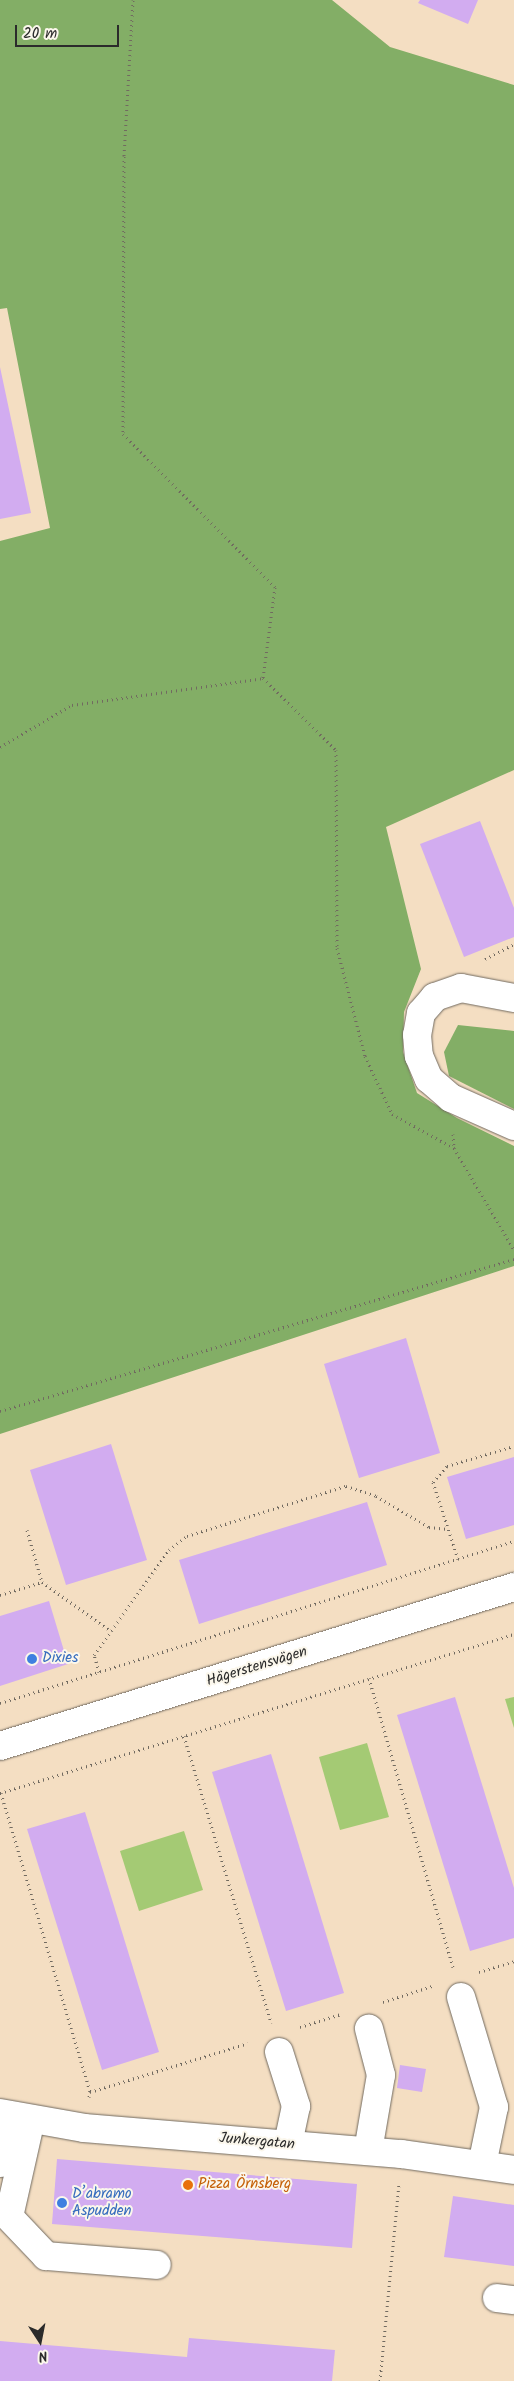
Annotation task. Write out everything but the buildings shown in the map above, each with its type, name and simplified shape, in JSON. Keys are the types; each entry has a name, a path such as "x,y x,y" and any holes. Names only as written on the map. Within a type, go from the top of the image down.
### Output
{"street":[{"path":"514,998 461,988 436,997 422,1013 417,1035 419,1056 429,1079 451,1098 514,1126"},
{"name":"Hägerstensvägen","path":"0,1746 514,1587"},
{"path":"461,1997 504,2103 482,2165"},
{"path":"368,2151 381,2074 369,2029"},
{"path":"280,2052 296,2106 288,2144"},
{"path":"0,2163 15,2116"},
{"path":"15,2116 9,2217 46,2256 157,2265"},
{"name":"Junkergatan","path":"15,2116 84,2128 402,2154 514,2170"}],"path":[{"path":"133,0 124,156 123,434 274,587 263,678"},
{"path":"0,747 72,705 263,678"},
{"path":"263,678 336,750"},
{"path":"0,1411 514,1259"},
{"path":"458,1559 433,1482 447,1466 514,1446"},
{"path":"99,1672 94,1655 169,1550 187,1536 346,1486 376,1496 429,1527 448,1529"},
{"path":"26,1530 42,1582 111,1631"},
{"path":"0,1703 514,1541"},
{"path":"0,1596 42,1582"},
{"path":"90,2092 1,1793 514,1634"},
{"path":"369,1678 461,1997"},
{"path":"184,1736 280,2052"},
{"path":"380,2381 402,2154"}],"green space":[{"path":"0,0 332,0 390,47 514,85 514,770 386,827 421,969 404,1012 403,1052 417,1093 457,1118 514,1146 514,1266 0,1434 0,541 50,528 7,308 0,309"},
{"path":"458,1025 514,1031 514,1109 449,1076 444,1052"},
{"path":"514,1697 514,1728 505,1699"},
{"path":"367,1743 389,1817 340,1830 319,1757"},
{"path":"184,1831 203,1890 139,1911 120,1851"}],"place":[{"name":"Dixies","path":"32,1659"},
{"name":"Pizza Örnsberg","path":"188,2185"},
{"name":"D’abramo Aspudden","path":"62,2203"}]}
